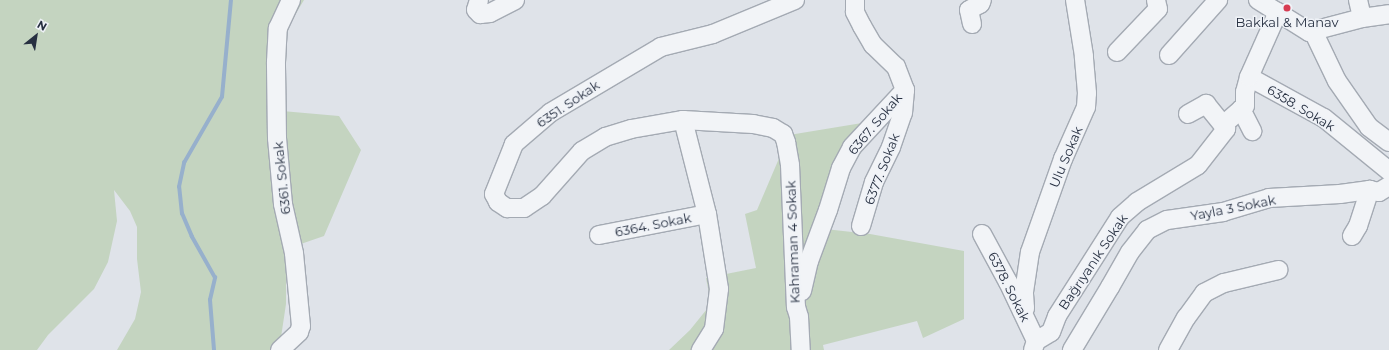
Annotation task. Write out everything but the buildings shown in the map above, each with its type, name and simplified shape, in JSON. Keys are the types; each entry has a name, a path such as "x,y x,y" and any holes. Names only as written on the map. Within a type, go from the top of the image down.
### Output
{"street":[{"name":"6361. Sokak","path":"280,350 299,332 301,326 294,253 283,204 277,138 276,62 278,28 291,0"},
{"path":"479,0 476,10 480,14 490,13 515,0"},
{"name":"6351. Sokak","path":"683,120 630,129 605,137 582,151 542,196 524,208 507,208 498,202 494,194 514,144 550,113 661,47 713,34 794,0"},
{"name":"6367. Sokak","path":"798,330 802,288 809,261 828,210 841,168 852,148 905,90 896,67 873,45 862,26 855,12 855,0"},
{"path":"972,24 969,10 980,4 982,0"},
{"name":"Ulu Sokak","path":"1022,311 1025,308 1024,292 1030,252 1063,159 1086,107 1087,93 1084,56 1075,0"},
{"path":"1117,52 1158,9 1156,0"},
{"path":"1169,55 1218,0"},
{"path":"1258,0 1309,32 1362,18 1389,14"},
{"path":"1358,0 1362,18"},
{"path":"1252,131 1241,109 1245,106 1245,92 1249,77 1278,12"},
{"path":"1313,31 1337,81 1369,127 1389,142"},
{"name":"6358. Sokak","path":"1249,77 1324,118 1389,171"},
{"name":"6377. Sokak","path":"861,226 874,182 891,147 900,120 905,90"},
{"path":"1188,114 1206,104 1223,125"},
{"name":"Bağrıyanık Sokak","path":"1034,346 1050,332 1057,316 1120,217 1137,202 1198,165 1226,129 1223,125 1241,109"},
{"path":"683,120 707,214 719,289 714,329 701,350"},
{"name":"Kahraman 4 Sokak","path":"683,120 753,124 773,128 783,134 790,165 796,307 799,317 798,330 802,350"},
{"name":"Yayla 3 Sokak","path":"1072,350 1130,252 1147,230 1167,220 1223,212 1269,198 1340,194 1370,190 1379,192 1389,186"},
{"path":"1352,236 1358,226 1370,190"},
{"name":"6364. Sokak","path":"599,235 707,214"},
{"name":"6378. Sokak","path":"982,234 1022,311 1034,346"},
{"path":"1168,350 1186,318 1204,293 1224,283 1278,270"}],"green space":[{"path":"0,0 304,0 286,30 282,111 339,116 361,150 324,236 295,246 286,260 286,304 280,344 274,350 117,350 135,319 141,292 137,259 137,227 130,211 114,190 117,221 108,262 94,289 48,335 37,350 0,350"},
{"path":"862,123 874,135 818,211 816,228 870,234 964,251 964,319 923,338 917,321 823,345 824,350 669,350 690,330 711,304 706,278 756,268 745,214 757,210 789,135"}],"waterway":[{"path":"214,350 210,300 215,278 192,237 182,214 179,187 184,163 222,97 231,0"}],"place":[{"name":"Bakkal & Manav","path":"1287,8"}]}
